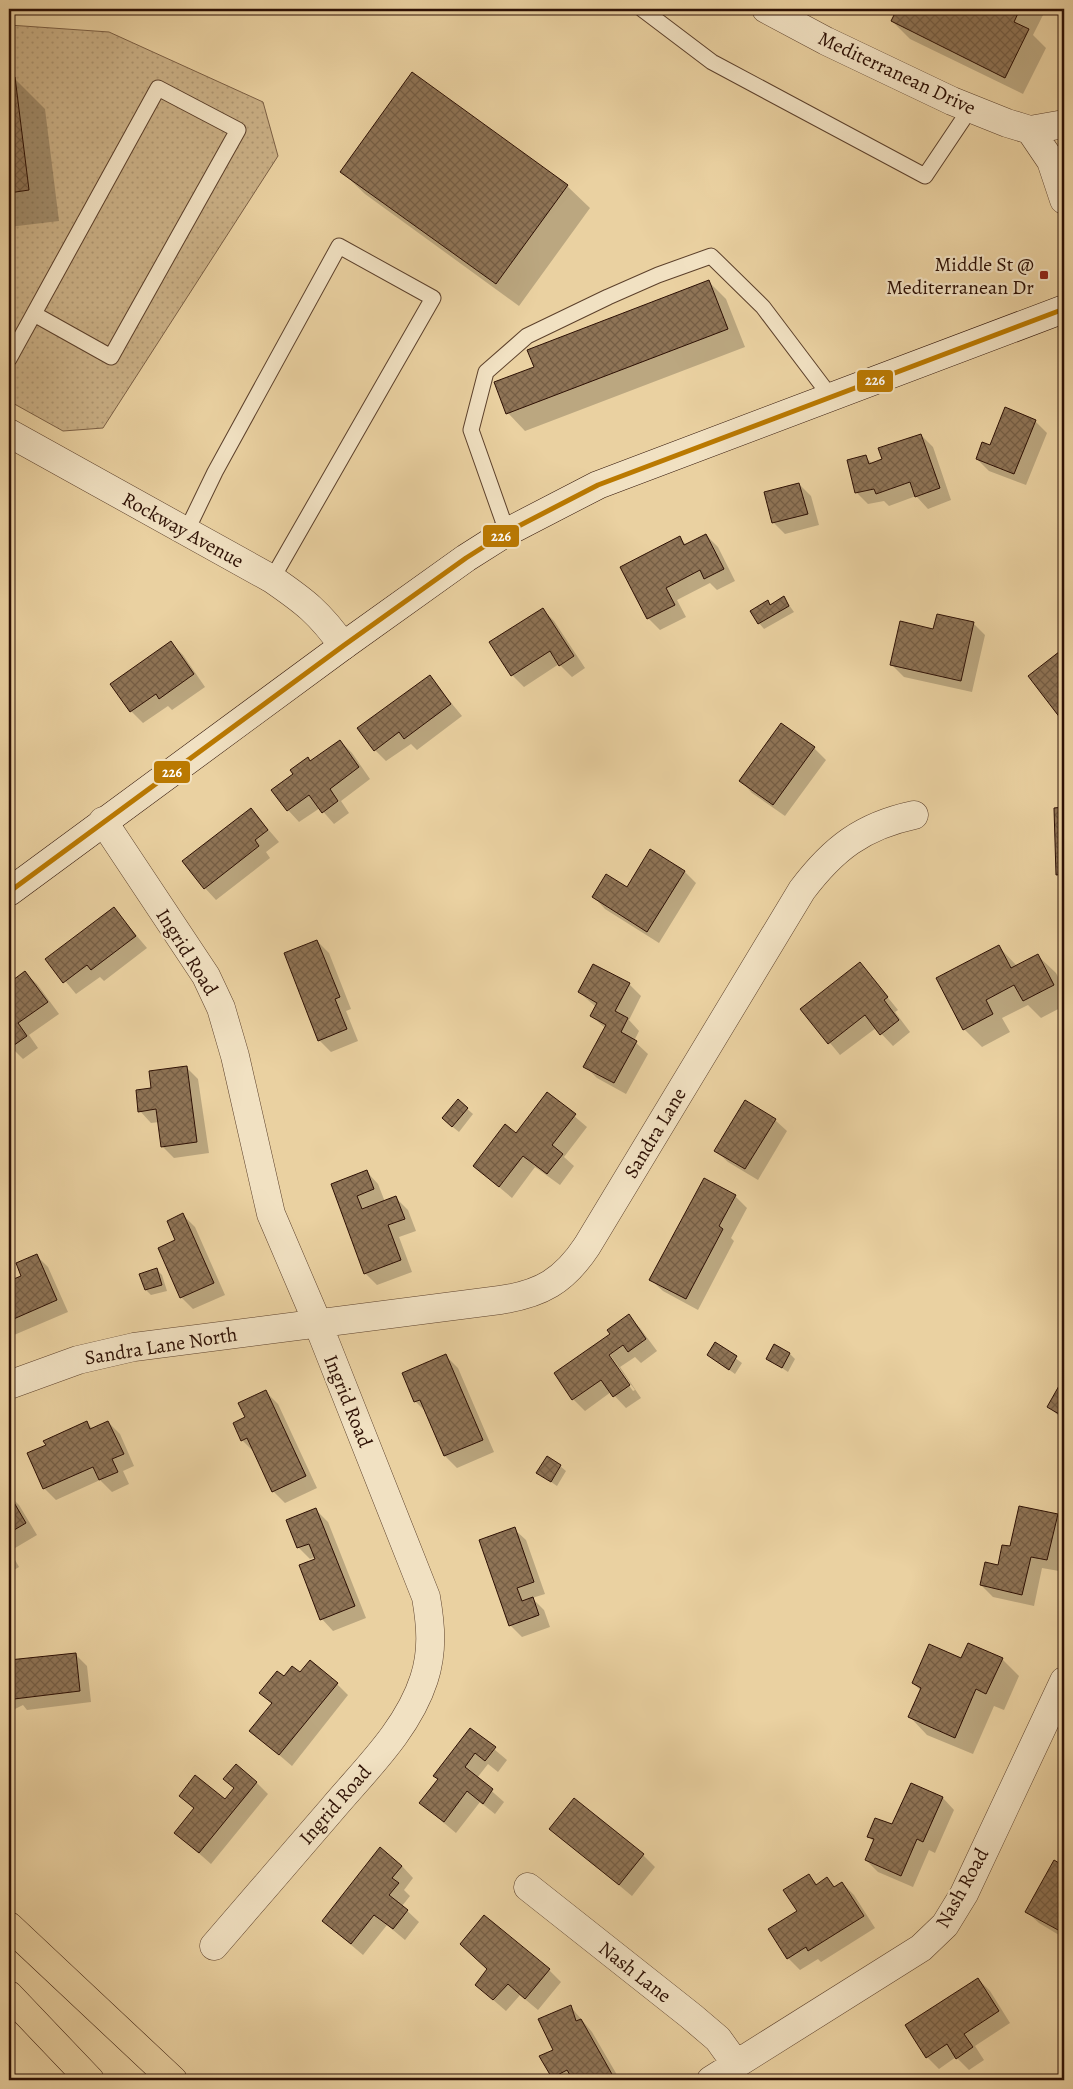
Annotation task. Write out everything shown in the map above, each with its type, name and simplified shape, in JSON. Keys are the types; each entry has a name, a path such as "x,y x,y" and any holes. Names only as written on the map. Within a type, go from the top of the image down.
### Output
{"highway":[{"path":"9,1926 173,2080"},
{"path":"9,1994 90,2080"}],"street":[{"name":"Mediterranean Drive","path":"766,9 826,41 970,109 1030,130 1064,124"},
{"path":"1030,130 1051,161 1064,200"},
{"path":"9,892 343,646 466,558 507,532 598,486 1064,309"},
{"name":"Rockway Avenue","path":"9,433 272,579 302,600 323,618 343,646"},
{"name":"Sandra Lane","path":"318,1324 520,1297 552,1284 566,1274 587,1246 802,890 844,844 869,828 888,820 914,815"},
{"name":"Ingrid Road","path":"103,821 206,976 221,1008 235,1056 271,1214 318,1324 426,1597 431,1627 431,1648 424,1680 410,1711 382,1751 214,1946"},
{"name":"Sandra Lane North","path":"9,1385 50,1369 106,1352 318,1324"},
{"name":"Nash Road","path":"711,2080 920,1948 946,1925 964,1894 1064,1681"},
{"name":"Nash Lane","path":"528,1887 718,2039 736,2064"}],"lane":[{"path":"642,9 712,62 925,176 970,109"},
{"path":"9,359 158,88 238,130 110,357 34,314"},
{"path":"186,532 215,472 339,246 356,255 433,298 272,579"},
{"path":"507,532 471,430 486,372 527,336 658,275 711,256 763,307 831,397"}],"shaded area":[{"path":"9,25 109,32 263,102 278,156 103,428 63,431 9,401"}],"building":[{"path":"897,9 1020,9 1014,22 1029,29 1005,78 891,21"},
{"path":"412,72 568,185 496,284 340,172"},
{"path":"15,77 29,190 9,193 9,78"},
{"path":"709,280 728,329 506,414 494,382 534,367 527,350"},
{"path":"1005,407 1036,420 1014,474 976,459 982,442 990,445"},
{"path":"921,434 940,488 915,497 910,482 876,494 874,489 855,493 847,460 866,455 869,464 882,459 878,448"},
{"path":"799,483 808,514 772,523 764,492"},
{"path":"706,534 724,569 704,579 700,570 666,588 675,605 647,619 620,567 680,536 684,545"},
{"path":"784,596 789,606 758,624 750,611 768,600 770,605"},
{"path":"543,608 574,656 559,666 550,651 511,676 489,642"},
{"path":"937,614 974,622 961,681 890,665 900,621 933,629"},
{"path":"171,641 194,674 159,699 156,694 130,712 110,684"},
{"path":"1064,648 1064,723 1028,676"},
{"path":"430,675 451,704 404,739 399,732 374,751 357,728"},
{"path":"781,723 815,747 773,805 739,781"},
{"path":"340,740 359,767 330,789 338,801 322,813 309,795 287,811 271,790 293,774 290,770 308,757 310,761"},
{"path":"1064,807 1064,874 1056,875 1054,808"},
{"path":"251,808 268,830 255,840 259,846 204,889 182,861"},
{"path":"650,849 685,871 647,932 592,897 606,874 627,887"},
{"path":"114,907 136,936 91,970 87,965 63,983 45,959"},
{"path":"317,940 340,997 335,999 347,1029 318,1041 284,953"},
{"path":"999,945 1011,968 1038,954 1054,985 1023,1001 1014,985 986,1000 993,1014 963,1030 936,978"},
{"path":"860,962 888,997 884,1000 899,1020 880,1035 865,1015 828,1044 800,1009"},
{"path":"593,964 630,983 615,1011 628,1018 621,1032 637,1041 614,1083 583,1067 606,1025 590,1016 597,1003 578,992"},
{"path":"25,971 48,1002 18,1023 27,1036 10,1048 9,983"},
{"path":"187,1066 197,1142 161,1147 156,1109 138,1112 136,1090 151,1088 149,1071"},
{"path":"547,1092 576,1114 552,1145 563,1154 547,1174 523,1156 499,1187 473,1166 505,1124 516,1133"},
{"path":"458,1099 468,1108 452,1127 442,1118"},
{"path":"745,1100 776,1119 745,1169 714,1151"},
{"path":"367,1170 374,1189 357,1196 362,1209 396,1196 405,1219 388,1225 401,1260 364,1274 331,1184"},
{"path":"704,1178 736,1195 719,1226 723,1229 686,1299 649,1280"},
{"path":"183,1213 214,1283 180,1298 158,1248 175,1240 167,1221"},
{"path":"37,1254 57,1300 9,1321 9,1281 21,1276 16,1263"},
{"path":"157,1268 162,1285 145,1290 139,1274"},
{"path":"629,1314 646,1339 628,1352 623,1345 609,1355 630,1385 613,1397 601,1380 572,1400 554,1373 610,1334 607,1330"},
{"path":"715,1342 737,1356 729,1370 707,1355"},
{"path":"774,1344 790,1353 782,1368 766,1359"},
{"path":"446,1354 483,1440 444,1456 420,1400 414,1402 402,1373"},
{"path":"1064,1377 1064,1417 1047,1407"},
{"path":"266,1390 306,1476 272,1492 247,1438 241,1441 233,1423 245,1417 238,1403"},
{"path":"87,1421 90,1429 108,1421 124,1454 112,1459 118,1472 99,1480 93,1467 43,1489 27,1453 46,1445 43,1441"},
{"path":"547,1456 561,1465 551,1482 536,1473"},
{"path":"9,1494 26,1523 9,1533"},
{"path":"1019,1506 1058,1514 1047,1560 1031,1557 1022,1595 980,1585 985,1562 998,1565 1002,1545 1010,1546"},
{"path":"316,1508 355,1606 320,1620 299,1565 315,1559 309,1544 297,1548 286,1520"},
{"path":"515,1527 534,1582 517,1588 522,1601 533,1597 539,1615 509,1626 479,1540"},
{"path":"968,1643 1003,1658 986,1694 976,1689 955,1738 908,1717 921,1688 912,1683 929,1644 961,1658"},
{"path":"76,1653 80,1691 14,1699 14,1692 9,1695 9,1660"},
{"path":"310,1660 338,1683 279,1755 249,1731 272,1703 259,1693 277,1671 284,1676 292,1666 300,1672"},
{"path":"470,1728 496,1747 485,1761 475,1753 465,1767 493,1789 483,1804 467,1791 444,1822 419,1803 438,1779 433,1776"},
{"path":"236,1764 257,1782 199,1853 174,1833 194,1808 179,1796 195,1775 225,1799 234,1788 223,1779"},
{"path":"911,1783 943,1797 923,1842 917,1839 901,1876 865,1860 874,1839 867,1837 875,1818 892,1824"},
{"path":"574,1798 644,1854 619,1885 549,1829"},
{"path":"380,1847 402,1866 392,1878 399,1883 389,1895 408,1910 393,1929 374,1915 351,1944 322,1921"},
{"path":"1054,1860 1064,1866 1064,1925 1060,1931 1025,1912"},
{"path":"809,1874 816,1885 827,1877 834,1887 842,1882 864,1916 808,1951 806,1947 787,1959 768,1929 797,1911 783,1890"},
{"path":"484,1915 550,1969 525,1999 508,1984 493,2000 475,1985 487,1969 460,1944"},
{"path":"978,1978 999,2011 964,2034 973,2047 956,2059 947,2044 926,2058 905,2025"},
{"path":"571,2005 576,2021 581,2019 613,2076 607,2080 573,2080 567,2070 552,2078 539,2056 553,2050 538,2019"}],"transit line":[{"name":"226","path":"9,892 343,646 466,558 507,532 598,485 1064,309"}],"place":[{"name":"Middle St @ Mediterranean Dr","path":"1044,275"}]}
